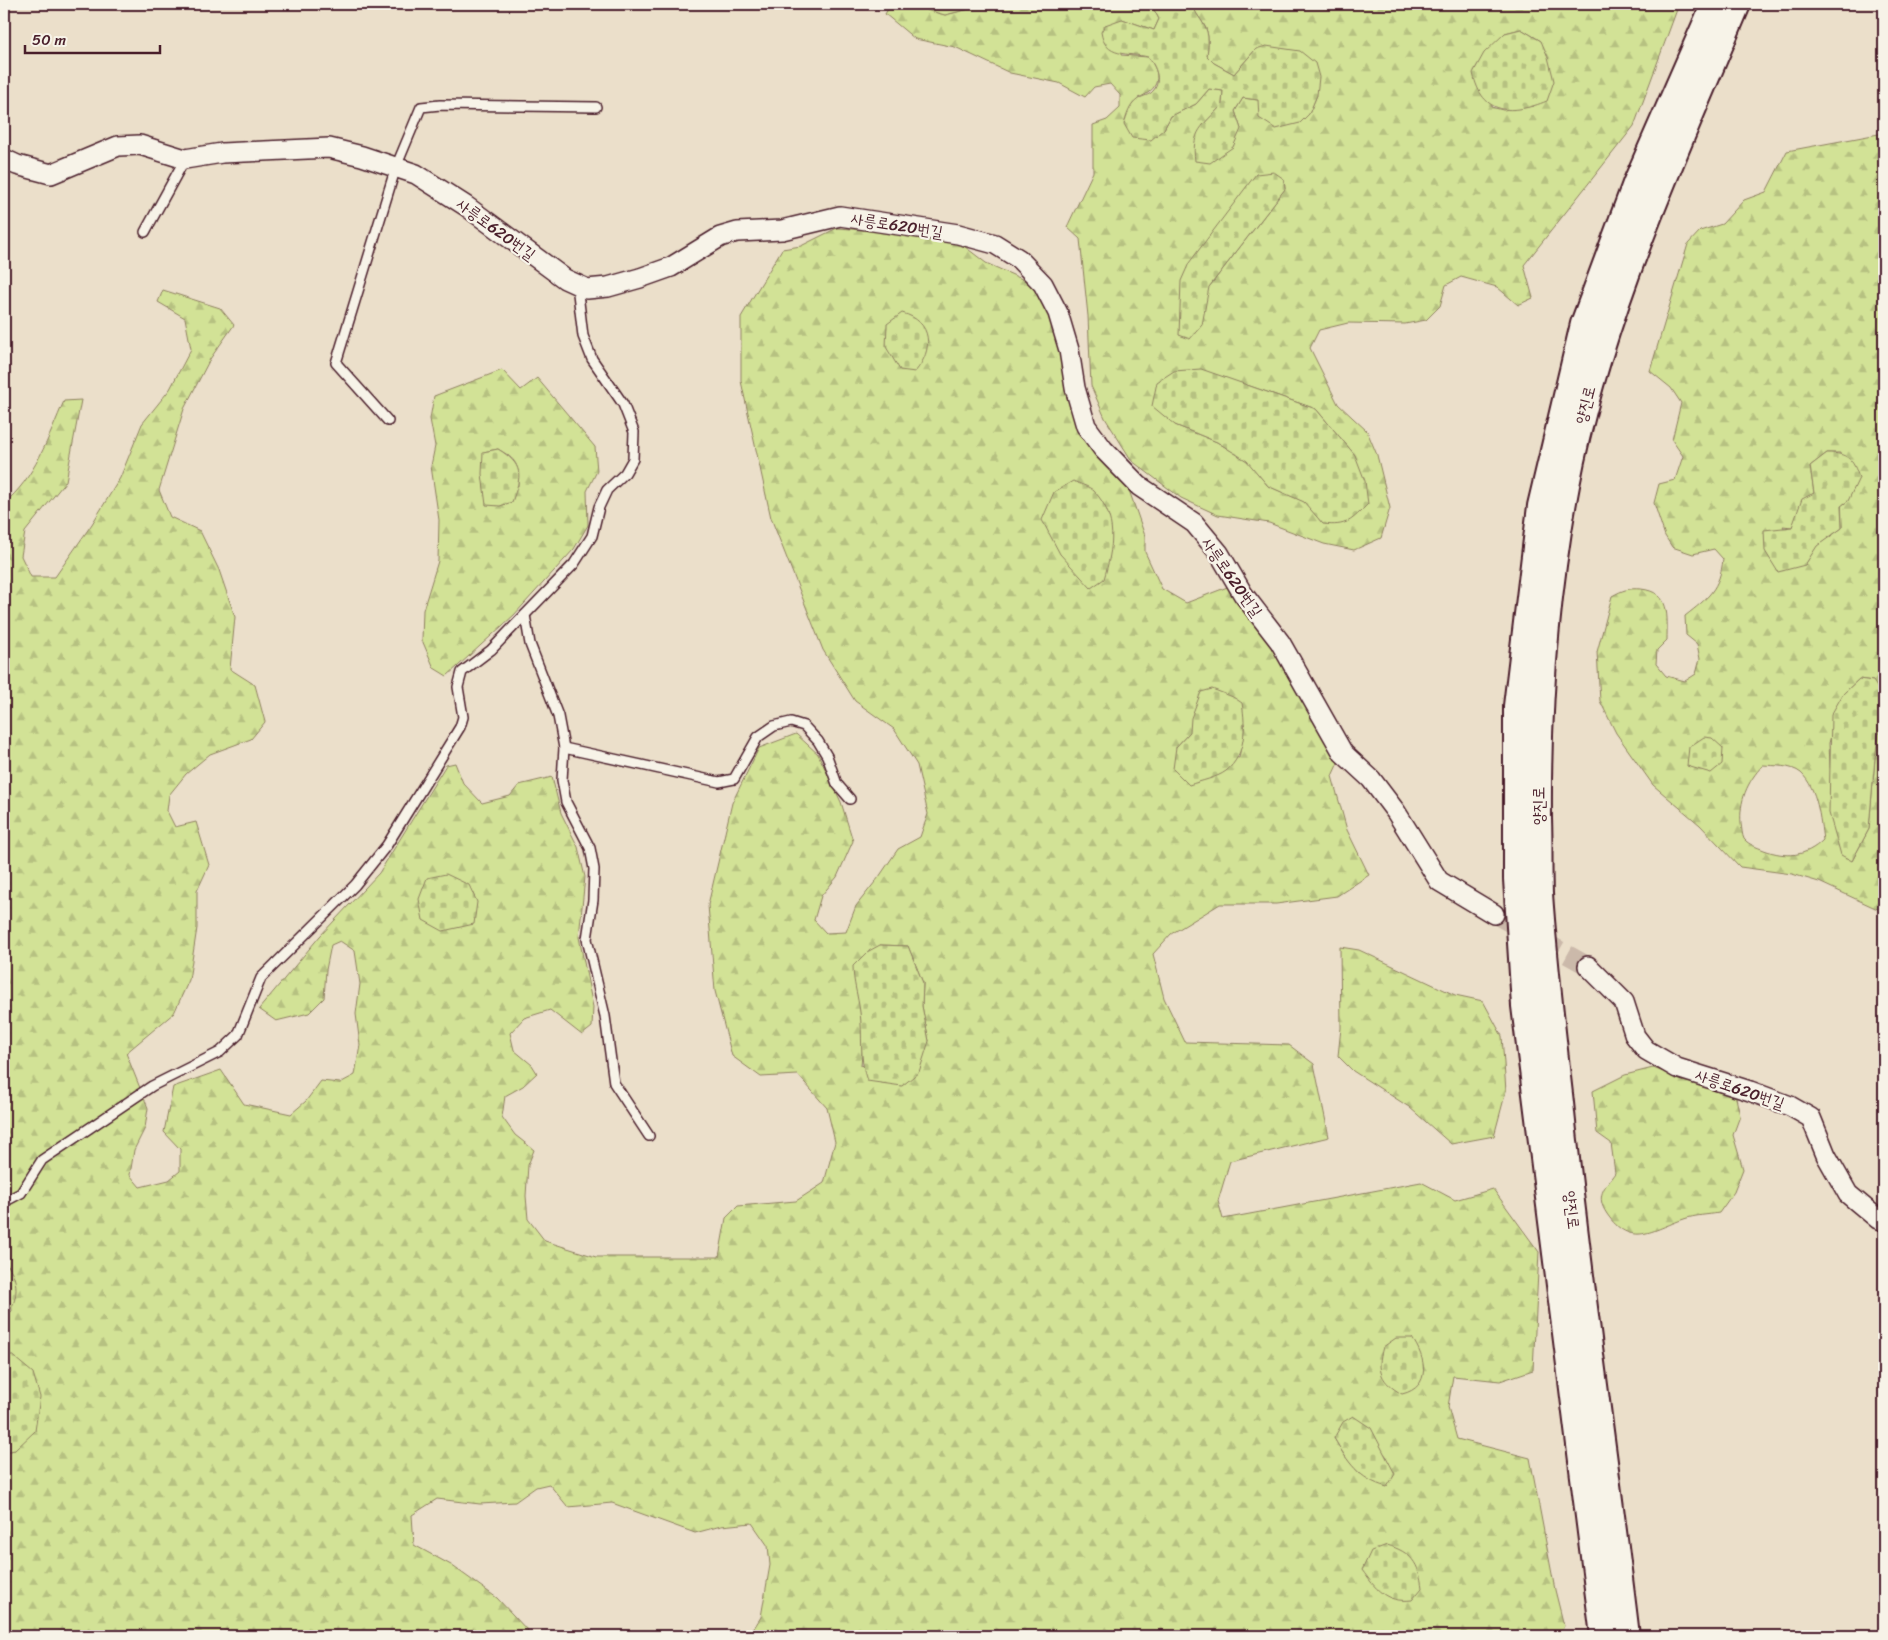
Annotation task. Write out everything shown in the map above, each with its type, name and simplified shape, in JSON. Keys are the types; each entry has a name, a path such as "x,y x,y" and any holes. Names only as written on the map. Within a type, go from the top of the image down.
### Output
{"main road":[{"name":"양진로","path":"1604,1636 1525,1006 1517,879 1517,706 1541,506 1584,324 1636,184 1715,4"},
{"name":"양진로","path":"1626,1636 1568,1186 1539,891 1538,762 1543,659 1552,571 1566,483 1586,397 1606,325 1737,4"}],"street":[{"name":"사릉로620번길","path":"4,159 17,165 51,174 118,146 140,144 185,159 222,153 329,148 416,174 466,206 565,279 587,289 608,287 640,278 671,266 720,237 736,232 782,230 840,216 958,234 995,244 1019,259 1043,284 1058,313 1068,350 1075,388 1086,426 1103,449 1140,486 1194,523 1219,553 1243,594 1280,642 1343,753 1371,779 1396,812 1439,881 1494,914"},
{"name":"사릉로620번길","path":"1588,966 1624,1002 1636,1036 1646,1050 1677,1068 1750,1091 1790,1106 1811,1118 1826,1154 1848,1194 1878,1220 1884,1221"}],"lane":[{"path":"388,422 336,363 396,167 422,107 440,105 596,107"},
{"path":"145,232 185,159"},
{"path":"4,1202 21,1193 42,1160 152,1086 220,1052 238,1035 261,978 355,885 387,845 460,727 463,717 458,687 462,672 491,650 574,564 592,536 598,507 607,490 625,473 633,459 634,432 624,404 592,359 583,336 577,284"},
{"path":"525,615 530,644 558,716 564,748 562,780 566,802 590,848 594,868 593,900 587,939 605,1016 614,1083 649,1136"},
{"path":"564,748 719,782 734,779 758,737 774,726 791,722 804,726 818,741 828,756 837,784 850,799"}],"green space":[{"path":"891,4 926,4 927,10 945,15 969,9 975,4 1151,4 1159,19 1154,30 1122,19 1121,55 1148,57 1156,70 1156,81 1151,91 1138,98 1164,129 1171,116 1196,104 1209,89 1223,91 1222,105 1202,126 1241,129 1235,111 1243,98 1258,100 1300,123 1309,114 1317,95 1256,49 1234,74 1214,63 1207,56 1207,32 1193,4 1679,4 1634,126 1524,265 1533,298 1518,305 1497,287 1461,277 1446,285 1440,306 1426,320 1405,324 1348,323 1319,330 1310,348 1338,404 1367,431 1377,455 1390,508 1381,538 1354,550 1324,544 1269,523 1218,515 1181,498 1132,461 1105,418 1091,386 1088,316 1080,239 1067,227 1093,172 1093,125 1107,120 1120,108 1120,95 1110,84 1094,87 1085,97 1059,83 1010,73 955,47 915,39 885,14","holes":["1521,29 1541,41 1534,106 1503,110 1491,107 1505,33","1284,179 1285,189 1209,287","1244,384 1316,409 1355,455 1323,524 1305,502 1268,486 1248,461 1217,442 1175,425"]},
{"path":"926,4 975,4 969,9 945,15 927,10"},
{"path":"1151,4 1193,4 1207,32 1207,56 1214,63 1234,74 1256,49 1266,46 1300,51 1315,63 1319,77 1317,95 1309,114 1300,123 1276,129 1259,118 1258,100 1243,98 1235,111 1241,129 1233,147 1210,163 1195,161 1194,151 1197,135 1204,124 1222,105 1223,91 1209,89 1196,104 1171,116 1164,129 1151,140 1132,138 1124,124 1126,117 1134,102 1155,89 1157,84 1156,70 1148,57 1118,53 1107,47 1101,32 1105,25 1122,19 1154,30 1159,19"},
{"path":"1521,29 1541,41 1548,57 1554,81 1547,101 1522,109 1500,108 1491,104 1483,97 1477,87 1473,73 1484,53 1505,33"},
{"path":"1884,133 1884,698 1884,912 1819,882 1792,874 1740,867 1700,825 1653,785 1616,733 1600,701 1597,652 1612,596 1626,590 1641,589 1651,591 1662,600 1667,614 1667,640 1657,650 1656,664 1666,676 1685,681 1696,674 1700,659 1697,644 1686,635 1685,616 1712,592 1719,578 1723,559 1714,549 1693,554 1672,547 1665,536 1654,503 1659,484 1675,480 1683,456 1672,440 1681,403 1671,388 1650,371 1688,244 1700,231 1722,224 1744,200 1766,192 1787,151","holes":["1827,453 1840,453 1842,528 1816,546 1805,565 1783,526 1792,527 1814,493 1810,466","1859,679 1873,681 1884,698 1875,758 1869,829 1852,861 1830,767 1829,743 1843,694","1763,765 1788,767 1801,773 1815,796 1823,840 1810,850 1788,855 1772,853 1744,839 1741,824 1741,807 1745,792"]},
{"path":"1274,172 1284,179 1285,189 1209,287 1202,325 1190,339 1179,335 1181,281 1189,263 1256,174"},
{"path":"837,228 951,236 986,263 1042,288 1098,447 1129,490 1145,536 1145,552 1162,589 1186,603 1230,586 1285,655 1342,754 1332,776 1347,830 1369,875 1337,896 1276,904 1220,904 1171,934 1153,954 1164,998 1185,1042 1289,1045 1314,1064 1329,1137 1230,1161 1218,1201 1223,1219 1421,1182 1455,1200 1493,1189 1539,1252 1533,1370 1500,1381 1453,1376 1448,1407 1457,1439 1530,1458 1555,1590 1564,1626 1559,1636 749,1636 761,1617 770,1565 768,1546 752,1523 721,1526 695,1533 612,1503 568,1507 549,1484 536,1487 515,1502 480,1504 437,1499 412,1515 414,1545 451,1565 497,1598 528,1631 528,1636 4,1636 4,1452 15,1450 9,1353 4,1355 4,1316 12,1311 9,1266 4,1262 4,503 24,482 40,457 64,401 81,400 66,481 25,532 21,556 31,577 55,577 92,524 120,478 142,424 170,389 191,349 185,318 158,302 163,290 220,308 234,325 210,359 184,409 159,490 170,517 200,531 219,570 235,617 230,669 255,685 265,722 251,739 210,754 186,774 169,795 167,811 175,827 196,822 209,865 197,891 197,928 189,980 174,1013 126,1053 148,1108 145,1128 134,1150 130,1175 140,1187 169,1180 180,1171 180,1149 164,1132 173,1087 221,1070 244,1104 291,1114 306,1101 321,1081 340,1083 355,1075 360,1045 356,1014 360,984 355,951 340,941 331,945 326,970 324,998 309,1013 276,1021 259,1009 320,936 379,873 446,765 455,763 463,783 482,803 510,796 519,785 552,777 561,813 578,847 585,877 579,937 593,1007 592,1027 582,1035 550,1010 524,1018 510,1033 514,1050 532,1065 537,1073 523,1086 505,1096 502,1117 515,1135 534,1150 528,1165 526,1196 528,1219 545,1241 596,1257 719,1257 726,1218 738,1206 796,1201 824,1183 835,1142 827,1108 798,1075 761,1077 732,1056 715,991 708,905 732,803 759,748 796,734 818,754 841,802 853,841 837,877 821,896 814,920 826,933 846,932 856,906 898,849 920,837 928,814 917,765 894,729 855,701 823,650 771,518 741,381 741,317 782,249 801,246","holes":["1245,724 1239,758 1176,747 1190,732","880,945 908,946 923,983 922,1006 929,1041 861,1066 863,1040 860,1008","1371,1429 1378,1446 1387,1457 1360,1474 1344,1455 1334,1438"]},
{"path":"902,313 920,322 925,329 927,337 925,355 915,372 900,370 886,347 887,324"},
{"path":"1201,369 1316,409 1355,455 1365,481 1368,504 1358,514 1344,523 1323,524 1304,502 1268,486 1247,461 1217,442 1175,425 1152,406 1157,382 1174,371"},
{"path":"502,370 521,390 537,378 595,447 597,471 587,491 588,525 574,549 514,615 447,676 434,668 422,640 423,610 438,561 439,520 431,466 435,446 430,419 434,396","holes":["498,449 516,463 518,486 483,452"]},
{"path":"498,449 513,460 518,471 518,485 512,502 500,506 486,505 482,474 483,452"},
{"path":"1827,453 1840,454 1849,458 1859,478 1848,501 1841,506 1842,528 1817,546 1805,565 1778,572 1765,551 1764,530 1792,527 1802,499 1814,493 1810,466"},
{"path":"1073,481 1087,486 1094,491 1102,501 1111,523 1110,556 1104,579 1091,588 1060,554 1042,520 1054,492"},
{"path":"1859,679 1873,681 1884,698 1875,758 1869,829 1852,861 1841,855 1829,813 1831,715 1843,694"},
{"path":"1212,689 1233,697 1242,703 1244,731 1241,749 1233,764 1226,771 1189,785 1173,769 1176,747 1190,732 1191,718 1201,692"},
{"path":"1704,737 1712,738 1723,748 1722,764 1711,773 1687,766 1689,747"},
{"path":"446,874 469,885 477,902 474,924 443,931 423,920 419,899 427,878"},
{"path":"880,945 908,946 923,983 922,1006 929,1041 919,1072 902,1086 867,1081 863,1064 861,1021 853,966 867,952"},
{"path":"1340,947 1359,950 1455,995 1483,1001 1502,1036 1506,1091 1494,1136 1451,1144 1409,1107 1353,1071 1338,1056 1341,1028"},
{"path":"1653,1068 1736,1098 1740,1116 1733,1135 1743,1169 1734,1192 1719,1213 1688,1218 1642,1234 1633,1234 1616,1225 1603,1208 1602,1192 1615,1173 1611,1143 1597,1133 1593,1091 1625,1075"},
{"path":"4,1262 13,1274 16,1289 13,1304 4,1316"},
{"path":"1396,1338 1412,1338 1421,1354 1424,1371 1418,1385 1402,1394 1389,1385 1380,1369 1383,1347"},
{"path":"9,1353 33,1373 40,1397 35,1431 15,1450 4,1452 4,1355"},
{"path":"1353,1416 1371,1428 1395,1474 1387,1487 1377,1484 1361,1474 1349,1462 1334,1438 1343,1422"},
{"path":"1387,1545 1408,1555 1416,1565 1422,1588 1412,1600 1388,1597 1377,1589 1362,1570 1371,1551"}],"tunnel":[{"path":"1494,914 1588,966"}]}
